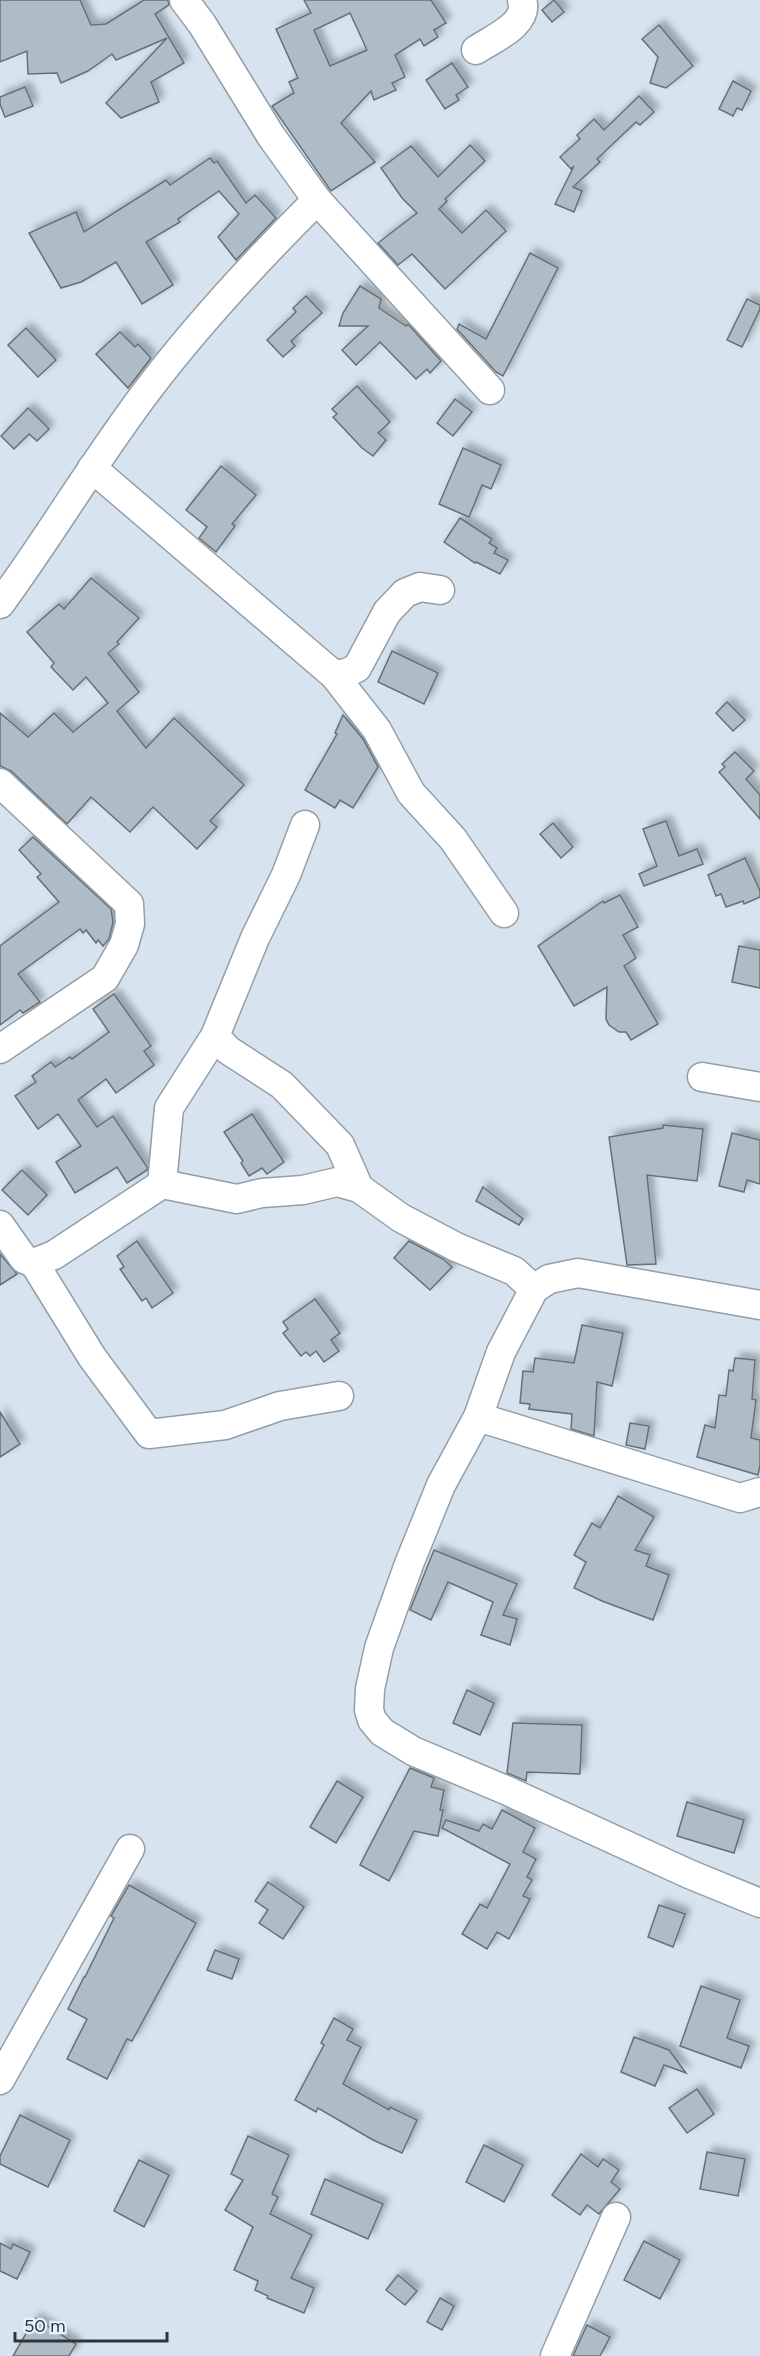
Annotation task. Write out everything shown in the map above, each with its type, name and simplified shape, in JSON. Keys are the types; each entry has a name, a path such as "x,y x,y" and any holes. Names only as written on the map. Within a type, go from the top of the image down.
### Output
{"street":[{"path":"184,0 202,24 271,136 317,200 490,390"},
{"path":"476,50 518,22 524,5 522,0"},
{"path":"0,604 152,384 198,326 271,246 317,200"},
{"path":"92,468 334,675 377,730 411,793 453,839 504,913"},
{"path":"334,675 357,668 387,612 405,593 420,587 440,590"},
{"path":"0,783 129,904 130,924 124,945 105,978 0,1049"},
{"path":"162,1184 169,1108 215,1036 255,938 286,875 305,825"},
{"path":"215,1036 228,1050 282,1085 340,1145 359,1188"},
{"path":"702,1077 760,1087"},
{"path":"34,1263 54,1255 162,1184 237,1199 262,1193 303,1190 337,1182 359,1188 401,1218 456,1247 514,1271 534,1289"},
{"path":"0,1225 24,1258 34,1263 92,1357 149,1434 225,1425 280,1407 339,1396"},
{"path":"760,1305 579,1273 549,1279 534,1289 501,1352 478,1417 441,1485 379,1648 370,1689 369,1710 372,1720 382,1732 412,1751 508,1791 709,1883 760,1903"},
{"path":"478,1417 741,1498 760,1492"},
{"path":"0,2080 130,1849"},
{"path":"555,2356 616,2217"}],"building":[{"path":"0,0 80,0 91,25 106,24 144,0 168,0 169,5 155,14 184,63 151,82 159,102 121,118 106,103 167,38 116,60 112,54 88,71 61,83 57,73 28,74 27,51 0,62"},
{"path":"304,0 431,0 446,23 434,30 438,37 424,46 420,39 395,55 405,77 392,83 396,90 374,100 371,91 341,123 375,162 331,191 272,106 294,93 289,82 298,78 276,29 311,13","holes":["350,13 367,50 330,66 314,30"]},
{"path":"554,0 564,12 552,22 542,10"},
{"path":"659,25 693,66 666,88 650,83 658,57 642,39"},
{"path":"452,63 468,87 456,95 459,100 445,109 426,80"},
{"path":"733,81 751,91 742,110 737,108 733,116 719,109"},
{"path":"25,87 33,106 5,117 0,97"},
{"path":"639,96 654,112 640,125 636,122 597,159 600,162 573,187 582,191 574,212 555,204 574,166 571,169 560,157 580,139 577,135 594,119 604,130"},
{"path":"470,145 485,161 445,199 447,201 439,209 462,233 486,210 506,231 445,289 412,254 398,265 378,243 417,213 402,198 381,168 411,146 438,177"},
{"path":"210,158 214,163 217,161 246,203 255,195 276,218 236,260 218,237 239,214 219,191 178,219 180,222 146,242 173,285 142,304 116,262 81,282 61,288 29,233 76,212 84,232 166,180 170,185"},
{"path":"530,253 558,268 503,376 496,372 457,329 459,324 486,339"},
{"path":"360,286 381,299 379,308 406,326 408,324 441,361 430,373 427,369 416,379 380,342 356,365 342,350 368,326 339,326 343,313"},
{"path":"306,296 322,313 291,341 295,346 283,357 267,340 296,312 293,308"},
{"path":"747,299 760,305 760,309 742,347 727,340"},
{"path":"26,328 56,360 38,377 8,345"},
{"path":"120,332 135,347 138,344 151,358 128,388 96,354"},
{"path":"357,386 390,422 378,433 386,440 373,456 362,448 333,417 337,414 332,409"},
{"path":"455,399 472,412 453,436 437,423"},
{"path":"28,408 49,429 37,441 29,434 14,449 1,436"},
{"path":"463,448 501,465 491,489 482,485 469,517 439,504"},
{"path":"221,466 256,495 232,524 235,526 216,552 199,538 207,527 186,510"},
{"path":"460,518 492,539 489,543 497,548 494,553 508,560 500,574 475,563 444,542"},
{"path":"91,578 139,618 117,642 119,644 108,653 139,692 117,711 146,748 174,718 244,785 210,821 217,827 197,849 153,807 130,832 91,797 67,824 11,771 0,766 0,713 28,737 54,713 73,732 108,703 86,677 73,690 51,667 54,663 27,632 59,604 64,609"},
{"path":"392,651 438,673 424,704 378,682"},
{"path":"727,702 745,720 733,731 716,713"},
{"path":"343,715 363,739 378,767 353,808 340,800 335,808 305,790 337,734 335,733"},
{"path":"735,752 754,771 746,779 760,795 760,819 719,772 725,767 722,764"},
{"path":"666,821 679,856 697,849 703,864 644,886 639,874 657,866 643,829"},
{"path":"553,823 573,847 561,858 540,834"},
{"path":"33,837 111,909 113,922 109,939 103,946 98,940 96,943 86,930 83,933 80,929 18,974 40,1002 23,1013 20,1010 0,1025 0,946 59,902 37,877 41,874 19,850"},
{"path":"745,858 760,891 760,897 744,904 743,901 726,907 721,894 716,896 708,875"},
{"path":"620,895 638,927 623,935 636,958 624,966 658,1024 631,1040 626,1032 619,1032 609,1025 606,1019 607,987 574,1006 538,946 603,901 604,903"},
{"path":"739,946 760,950 760,988 732,982"},
{"path":"114,994 151,1046 144,1051 154,1065 116,1093 106,1079 78,1100 97,1127 113,1116 147,1170 127,1183 117,1167 75,1193 56,1162 81,1146 58,1114 38,1129 15,1096 36,1082 32,1076 51,1062 55,1067 70,1057 72,1059 109,1032 93,1009"},
{"path":"252,1114 284,1162 267,1174 262,1168 249,1176 241,1163 243,1161 224,1132"},
{"path":"663,1125 703,1129 697,1181 647,1175 656,1264 627,1265 609,1137 663,1128"},
{"path":"732,1133 760,1140 760,1184 747,1180 744,1192 719,1186"},
{"path":"22,1170 47,1195 28,1215 2,1190"},
{"path":"483,1187 523,1219 519,1225 476,1201"},
{"path":"137,1241 173,1293 152,1308 146,1298 142,1301 120,1269 124,1267 117,1256"},
{"path":"409,1241 443,1259 452,1267 430,1290 394,1258"},
{"path":"0,1254 17,1274 0,1285"},
{"path":"315,1299 340,1333 331,1340 339,1351 324,1362 316,1351 310,1356 306,1352 301,1356 283,1333 288,1329 283,1322"},
{"path":"582,1325 623,1333 612,1386 597,1382 594,1436 571,1429 572,1414 529,1409 530,1404 520,1403 523,1371 533,1372 535,1358 574,1363"},
{"path":"735,1358 755,1360 752,1399 756,1400 751,1438 760,1440 758,1475 697,1457 705,1425 715,1428 719,1395 726,1396 729,1370 733,1371"},
{"path":"0,1412 20,1444 0,1457"},
{"path":"630,1423 649,1426 645,1449 626,1445"},
{"path":"618,1496 654,1517 635,1550 650,1555 646,1566 669,1575 653,1620 574,1588 586,1562 574,1555 592,1523 600,1528"},
{"path":"434,1550 517,1584 503,1615 517,1619 510,1645 481,1635 493,1602 448,1582 431,1620 410,1610"},
{"path":"467,1690 494,1703 480,1735 453,1723"},
{"path":"513,1723 582,1725 580,1774 527,1772 526,1781 507,1773"},
{"path":"410,1768 434,1778 431,1787 444,1790 440,1810 443,1810 438,1836 414,1831 389,1881 360,1865"},
{"path":"337,1781 363,1797 336,1843 310,1827"},
{"path":"687,1802 744,1820 734,1853 677,1836"},
{"path":"502,1810 535,1828 523,1852 536,1859 527,1877 532,1880 523,1896 530,1899 509,1939 497,1932 487,1949 462,1934 480,1904 487,1908 510,1864 442,1828 446,1820 479,1831 483,1824 492,1829"},
{"path":"268,1882 304,1907 283,1939 259,1923 268,1910 255,1901"},
{"path":"129,1885 196,1923 132,2041 127,2039 107,2079 67,2059 87,2019 68,2009 114,1918 111,1916"},
{"path":"659,1905 685,1914 673,1947 648,1937"},
{"path":"215,1950 239,1959 232,1979 207,1970"},
{"path":"701,1986 740,2000 727,2038 749,2046 741,2068 680,2046"},
{"path":"334,2018 353,2029 347,2040 361,2047 343,2084 389,2110 390,2107 417,2120 402,2153 373,2140 318,2108 316,2112 295,2100 324,2045 321,2043"},
{"path":"634,2037 669,2050 686,2073 664,2065 655,2086 621,2072"},
{"path":"697,2089 714,2114 687,2133 669,2108"},
{"path":"20,2115 70,2140 48,2187 0,2164 0,2156"},
{"path":"248,2136 289,2155 272,2194 278,2197 270,2214 312,2235 291,2278 314,2288 304,2313 267,2298 268,2296 255,2290 258,2281 234,2270 253,2227 225,2210 243,2180 231,2174"},
{"path":"484,2145 523,2165 504,2202 466,2182"},
{"path":"707,2152 745,2159 738,2196 700,2189"},
{"path":"581,2154 598,2167 603,2159 619,2170 611,2182 620,2189 599,2214 587,2205 580,2215 552,2195"},
{"path":"139,2160 169,2175 144,2227 114,2211"},
{"path":"325,2179 383,2204 368,2239 311,2214"},
{"path":"644,2241 680,2260 660,2299 624,2280"},
{"path":"0,2243 11,2249 13,2244 30,2252 17,2279 0,2271"},
{"path":"398,2275 417,2291 405,2305 386,2290"},
{"path":"440,2298 454,2306 442,2330 427,2322"},
{"path":"35,2318 76,2344 69,2356 13,2356"},
{"path":"587,2325 610,2337 600,2356 573,2356"}]}
